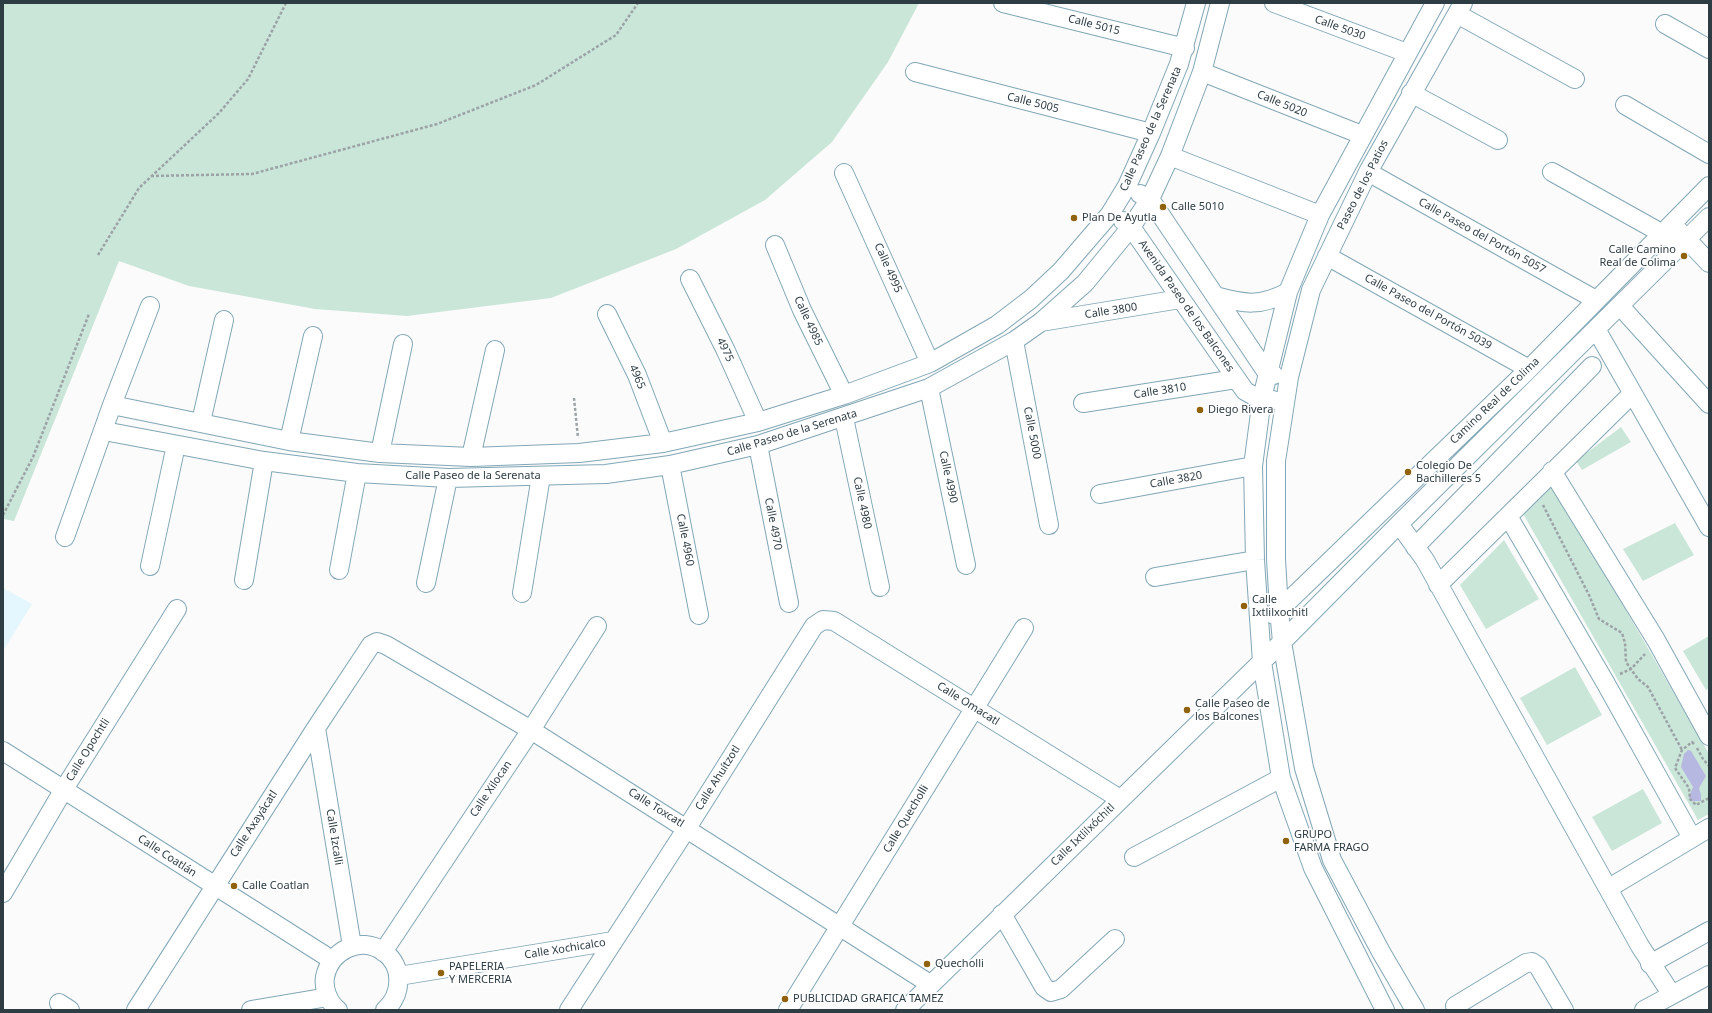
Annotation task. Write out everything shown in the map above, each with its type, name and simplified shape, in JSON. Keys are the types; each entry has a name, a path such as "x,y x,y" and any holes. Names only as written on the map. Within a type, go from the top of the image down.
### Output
{"street":[{"name":"Calle 5015","path":"1003,3 1185,48"},
{"name":"Calle Paseo de la Serenata","path":"108,418 201,422 289,441 380,453 471,457 579,453 663,442 758,422 844,395 930,363 997,325 1031,299 1061,270 1110,214 1127,186 1151,133 1185,48 1196,3"},
{"name":"Calle Paseo de la Serenata","path":"108,418 176,445 264,461 357,473 448,478 606,474 670,465 758,445 844,418 929,388 1014,341 1041,322 1085,283 1131,227 1150,199 1170,156 1202,72 1220,3"},
{"name":"Calle 5030","path":"1274,3 1407,53"},
{"path":"1385,1010 1313,868 1281,778 1262,662 1255,560 1253,466 1262,398 1267,373 1288,292 1320,215 1362,135 1435,3"},
{"path":"1460,8 1575,79"},
{"name":"Paseo de los Patios","path":"1289,378 1311,290 1368,172 1460,8"},
{"path":"1665,24 1709,49"},
{"name":"Calle 5005","path":"915,72 1151,133"},
{"name":"Calle 5020","path":"1202,72 1362,135"},
{"path":"1412,93 1498,140"},
{"path":"1625,105 1709,154"},
{"path":"1170,156 1320,215"},
{"name":"Calle Paseo del Portón 5057","path":"1368,172 1596,300"},
{"path":"1552,172 1667,228 1709,263"},
{"name":"Calle 4995","path":"844,173 930,363"},
{"path":"1127,186 1150,199 1267,373 1289,378 1284,402 1276,461 1276,559 1282,642 1304,768 1332,860 1381,952 1415,1010"},
{"name":"Camino Real de Colima","path":"1260,629 1529,369 1709,186"},
{"path":"1685,210 1706,224"},
{"name":"Avenida Paseo de los Balcones","path":"1110,214 1131,227 1236,379 1249,394 1284,402"},
{"name":"Camino Real de Colima","path":"1262,662 1419,504 1684,242 1706,224"},
{"name":"Calle 4985","path":"775,245 802,310 844,395"},
{"name":"Calle Paseo del Portón 5039","path":"1327,256 1529,369"},
{"name":"4975","path":"690,279 726,351 758,422"},
{"path":"1214,296 1248,304 1270,301 1288,292"},
{"name":"Calle 3800","path":"1041,322 1180,299"},
{"path":"65,537 150,306"},
{"path":"1620,306 1709,404"},
{"name":"4965","path":"608,314 637,375 663,442"},
{"path":"201,422 224,320"},
{"path":"1596,330 1709,527"},
{"path":"289,441 313,336"},
{"name":"Calle 5000","path":"1014,341 1049,525"},
{"path":"380,453 403,344"},
{"path":"471,457 495,350"},
{"path":"1415,547 1592,366"},
{"name":"Calle 3810","path":"1084,403 1236,379"},
{"name":"Calle 4990","path":"929,388 966,565"},
{"path":"1438,585 1535,490 1552,471 1632,394"},
{"name":"Calle 4980","path":"844,418 880,587"},
{"path":"150,566 176,445"},
{"name":"Calle 4970","path":"758,445 789,603"},
{"path":"244,580 264,461"},
{"name":"Calle 4960","path":"670,465 699,615"},
{"name":"Calle 3820","path":"1100,494 1253,466"},
{"path":"1552,471 1656,640 1709,736"},
{"path":"339,570 357,473"},
{"path":"522,593 541,476"},
{"path":"426,584 448,478"},
{"path":"1405,488 1419,504"},
{"path":"1508,516 1605,682 1692,838"},
{"path":"1399,524 1425,560 1650,964 1672,995"},
{"path":"1155,577 1255,560"},
{"name":"Calle Opochtli","path":"3,893 64,789 176,609"},
{"name":"Calle Omacatl","path":"814,626 823,620 834,621 1120,799"},
{"name":"Calle Xilocan","path":"383,952 531,730 597,626"},
{"name":"Calle Ahuítzotl","path":"569,1010 687,828 814,626"},
{"name":"Calle Quecholli","path":"788,1010 1024,628"},
{"name":"Calle Toxcatl","path":"377,642 386,645 531,730 930,984"},
{"name":"Calle Axayácatl","path":"136,1010 316,728 371,645 377,642"},
{"name":"Calle Ixtlilxóchitl","path":"905,1010 1262,662"},
{"name":"Calle Izcalli","path":"316,728 352,946"},
{"name":"Calle Coatlán","path":"3,751 214,887 332,960"},
{"path":"1134,857 1281,778"},
{"path":"1609,888 1709,828"},
{"path":"1002,914 1044,988 1051,992 1061,989 1115,939"},
{"path":"1650,964 1709,931"},
{"name":"Calle Xochicalco","path":"398,976 614,941"},
{"path":"252,1010 333,1003 325,981 327,970 332,960 344,949 352,946 366,945 383,952 393,962 398,976 397,993 392,1008"},
{"path":"1455,1006 1526,963 1532,962 1538,966 1564,1010"},
{"path":"1644,1010 1709,975"}],"path":[{"path":"98,255 139,188 219,113 248,79 286,3"},
{"path":"151,176 252,174 437,124 536,85 616,35 638,3"},
{"path":"3,515 34,457 89,314"},
{"path":"574,398 579,453"},
{"path":"1535,490 1552,521 1599,619 1622,633 1625,642 1626,662 1638,679 1648,687 1682,750"},
{"path":"1605,682 1631,669 1656,640"},
{"path":"1709,766 1692,742 1682,750 1675,768 1689,788 1690,799 1696,805 1709,798"}],"shaded area":[{"path":"3,588 32,604 3,651"}],"green space":[{"path":"3,3 919,3 888,62 832,142 765,200 676,249 551,298 407,316 315,309 189,286 119,261 14,521 3,519"},
{"path":"1621,427 1631,442 1582,470 1576,461"},
{"path":"1552,482 1709,754 1709,814 1698,820 1522,512"},
{"path":"1675,523 1694,555 1643,581 1623,549"},
{"path":"1504,540 1539,599 1486,629 1460,585"},
{"path":"1709,636 1709,688 1706,690 1683,651"},
{"path":"1575,667 1602,715 1547,745 1520,698"},
{"path":"1643,789 1662,823 1612,851 1592,817"}],"water":[{"path":"1688,750 1691,751 1706,776 1699,788 1701,801 1691,801 1689,797 1693,787 1681,767 1684,754"}],"place":[{"name":"Calle 5010","path":"1163,207"},
{"name":"Plan De Ayutla","path":"1074,218"},
{"name":"Calle Camino Real de Colima","path":"1684,256"},
{"name":"Diego Rivera","path":"1200,410"},
{"name":"Colegio De Bachilleres 5","path":"1408,472"},
{"name":"Calle Ixtlilxochitl","path":"1244,606"},
{"name":"Calle Paseo de los Balcones","path":"1187,710"},
{"name":"GRUPO FARMA FRAGO","path":"1286,841"},
{"name":"Calle Coatlan","path":"234,886"},
{"name":"Quecholli","path":"927,964"},
{"name":"PAPELERIA Y MERCERIA","path":"441,973"},
{"name":"PUBLICIDAD GRAFICA TAMEZ","path":"785,999"}]}
